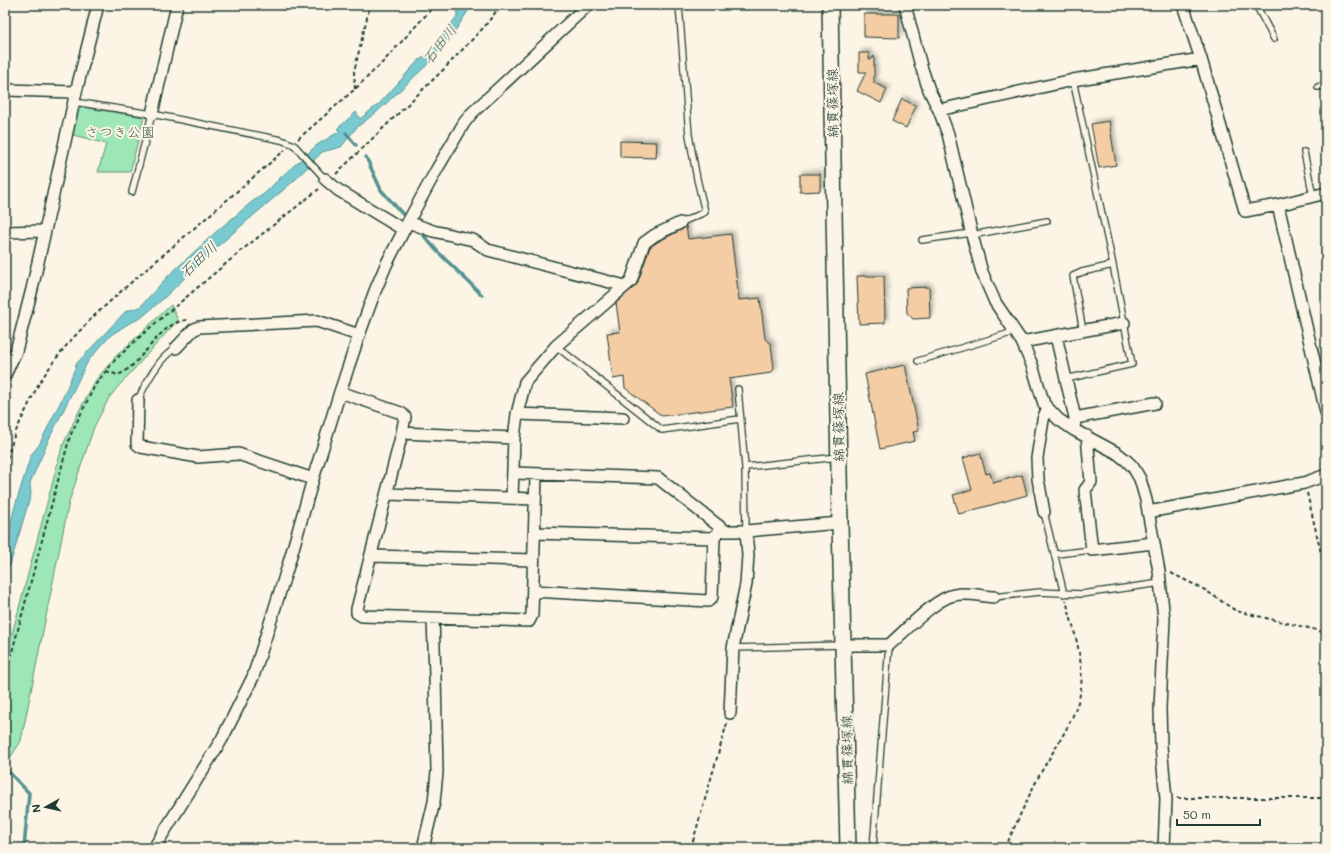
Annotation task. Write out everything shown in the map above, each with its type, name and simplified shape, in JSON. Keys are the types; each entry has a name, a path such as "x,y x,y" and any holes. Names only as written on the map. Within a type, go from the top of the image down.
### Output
{"main road":[{"name":"綿貫篠塚線","path":"830,5 848,848"}],"street":[{"path":"5,375 16,351 32,289 75,97 98,5"},
{"path":"152,114 177,5"},
{"path":"154,848 222,739 253,677 288,566 313,479 359,335 386,265 406,226 464,122 588,5"},
{"path":"905,5 921,66 929,90 939,110 948,134 971,234 982,272 995,302 1022,342 1032,365 1040,395 1048,410 1058,419 1074,430 1118,453 1133,467 1140,479 1159,571 1164,619 1160,708 1161,746 1166,799 1164,848"},
{"path":"1182,5 1201,59 1245,211 1278,205 1326,193"},
{"path":"939,110 1073,80 1201,59"},
{"path":"5,90 75,97"},
{"path":"326,177 338,190 406,226 473,240 488,250 625,286"},
{"path":"1278,205 1326,412"},
{"path":"512,498 514,438 517,414 525,382 556,346 631,281 644,243 655,235 680,223"},
{"path":"5,232 44,231"},
{"path":"176,348 193,330 199,327 317,321 359,335"},
{"path":"1022,342 1124,323"},
{"path":"1056,336 1074,418 1074,430"},
{"path":"340,392 401,414 405,417 387,494 357,609 358,615 526,622 531,619 536,475"},
{"path":"138,400 137,444 141,447 198,457 238,454 313,479"},
{"path":"1074,418 1155,403"},
{"path":"1044,512 1038,479 1037,458 1043,420 1048,410"},
{"path":"517,414 623,418"},
{"path":"402,433 514,438"},
{"path":"1087,436 1092,482 1084,490 1092,550 1154,543"},
{"path":"513,473 536,475 658,478 729,532 840,523"},
{"path":"1148,512 1304,483 1326,475"},
{"path":"387,494 535,499"},
{"path":"533,591 708,601 712,597 714,538 721,527"},
{"path":"730,713 733,648 746,584 748,555 746,531"},
{"path":"534,533 714,538"},
{"path":"371,556 534,560"},
{"path":"844,645 889,645 932,606 947,596 964,594 994,597"},
{"path":"423,848 434,802 437,772 436,675 433,619"}],"lane":[{"path":"679,5 689,135 705,212 680,223"},
{"path":"1256,5 1274,38"},
{"path":"1066,379 1132,364 1073,80"},
{"path":"1318,87 1326,85"},
{"path":"75,97 281,140 293,144 326,177"},
{"path":"132,192 152,114"},
{"path":"1304,152 1314,196"},
{"path":"922,240 971,234 1047,221"},
{"path":"1083,331 1073,276 1082,272 1112,266"},
{"path":"918,361 1014,332"},
{"path":"556,346 662,430 740,419"},
{"path":"138,400 149,377 170,351 176,348"},
{"path":"738,389 745,467 746,531"},
{"path":"745,467 839,457"},
{"path":"1044,512 1056,554 1064,594"},
{"path":"1056,554 1092,550"},
{"path":"994,597 1040,592 1082,594 1161,583"},
{"path":"733,648 844,645"},
{"path":"873,848 889,645"}],"path":[{"path":"355,89 354,72 370,5"},
{"path":"5,464 15,433 39,383 71,340 95,314 355,89 383,62 435,5"},
{"path":"326,177 443,70 485,26 502,5"},
{"path":"5,678 70,436 95,385 106,371 145,332 242,250 318,189"},
{"path":"106,371 118,375 124,373 146,349 175,323 183,320 192,321"},
{"path":"1304,483 1326,574"},
{"path":"1159,571 1169,572 1205,590 1236,611 1317,630 1326,634"},
{"path":"1005,848 1039,776 1062,736 1076,707 1081,688 1079,653 1064,594"},
{"path":"600,848 612,845 692,846 730,713"},
{"path":"1166,799 1326,798"}],"green space":[{"name":"さつき公園","path":"76,106 144,117 130,172 98,172 106,144 70,134"},
{"path":"171,305 178,320 109,398 94,427 69,502 21,741 5,766 5,660 62,447 95,381 116,356"}],"water":[{"name":"石田川","path":"461,5 472,5 457,28 428,64 377,112 357,127 341,147 322,152 296,179 219,245 141,318 111,335 88,361 49,439 30,483 31,494 10,565 6,571 5,582 5,547 15,506 31,455 39,445 65,393 77,363 126,311 140,307 168,276 217,231 253,201 264,194 317,145 340,131 337,129 356,112 360,119 380,103 418,61 431,52 457,16 457,10"}],"building":[{"path":"864,14 899,14 899,38 864,37"},
{"path":"859,53 869,53 869,59 872,59 874,56 874,83 887,89 881,103 857,91 866,72 859,72"},
{"path":"902,99 916,106 906,128 892,121"},
{"path":"1109,121 1116,165 1099,168 1091,124"},
{"path":"620,141 657,142 656,158 620,157"},
{"path":"800,174 820,174 820,191 800,192"},
{"path":"686,226 688,239 731,234 739,300 760,298 765,339 771,344 774,369 771,373 729,379 733,407 662,416 625,388 624,377 613,379 607,333 620,332 616,303 637,284 650,247"},
{"path":"857,276 884,276 885,323 859,324"},
{"path":"929,287 930,318 913,319 907,313 906,288"},
{"path":"905,365 919,431 913,432 915,441 880,449 865,374"},
{"path":"980,453 986,474 990,473 993,483 1022,475 1027,495 959,514 953,495 972,490 963,458"}],"waterway":[{"path":"346,133 356,145"},
{"path":"366,157 381,190 407,219"},
{"path":"419,230 437,251 482,295"},
{"path":"5,768 29,793 24,848"}]}
